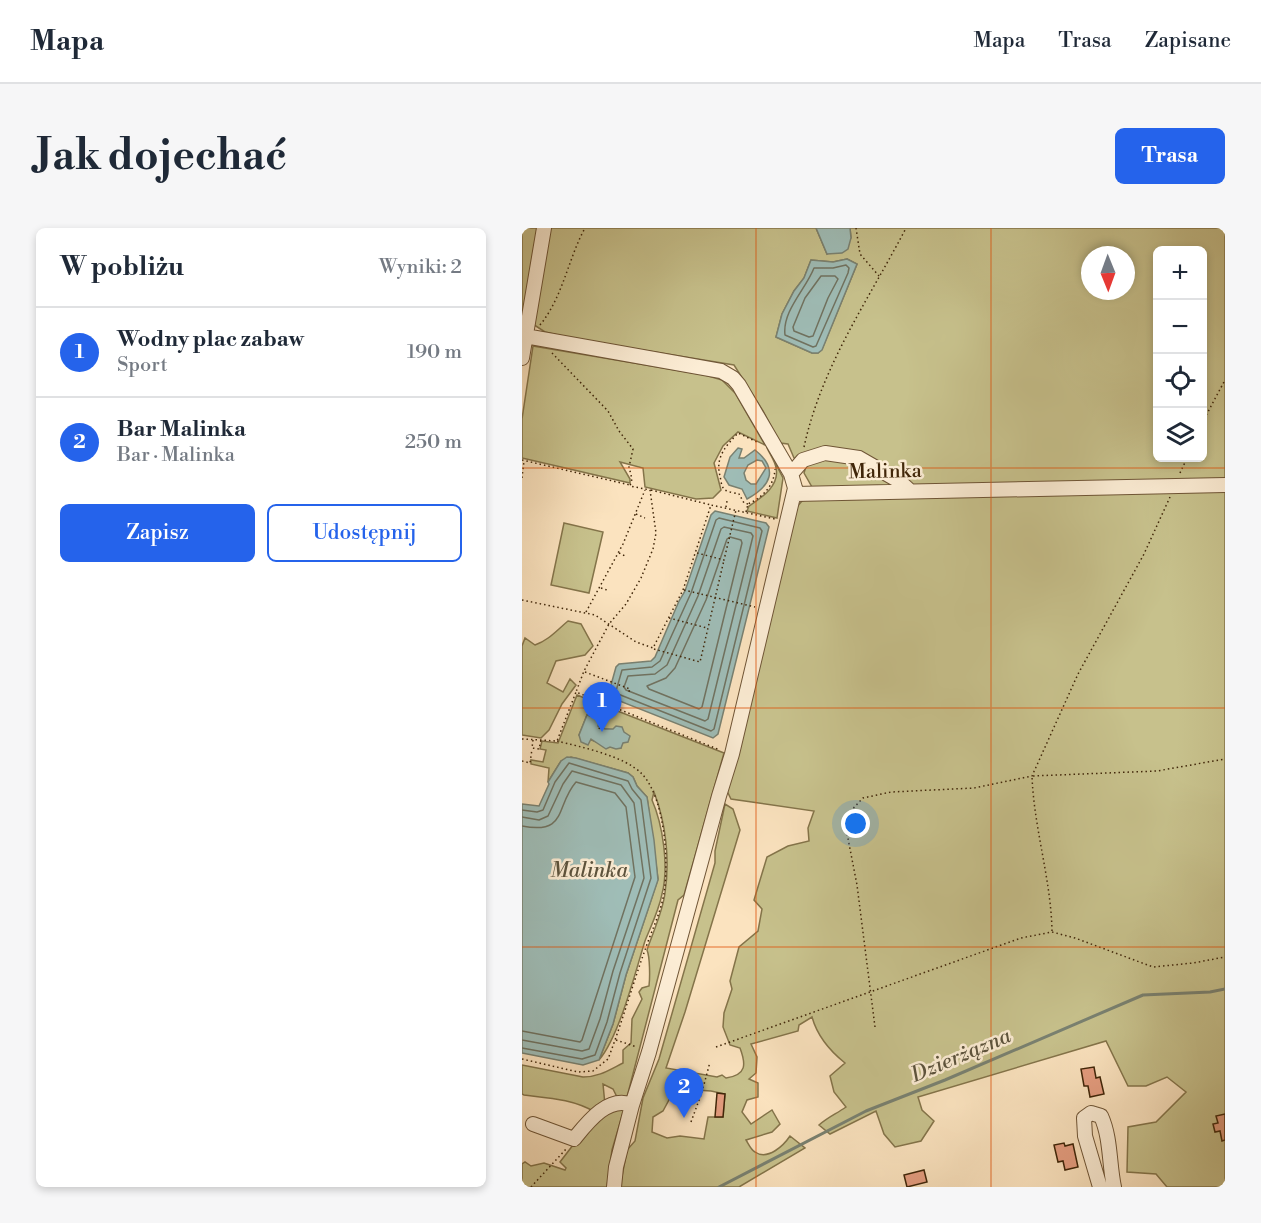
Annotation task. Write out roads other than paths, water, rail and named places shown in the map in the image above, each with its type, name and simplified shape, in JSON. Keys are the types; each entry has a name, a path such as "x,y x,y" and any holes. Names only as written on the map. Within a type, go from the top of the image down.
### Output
{"street":[{"path":"522,358 526,305 544,228"},
{"path":"525,336 721,371 733,378 739,385 791,474 795,488 726,750 719,796 649,1052 632,1105 616,1167 614,1187"},
{"path":"791,474 803,460 825,453 859,458 899,480 910,491"},
{"name":"Malinka","path":"795,494 1225,485"},
{"path":"533,1124 574,1139 607,1107 624,1103 632,1105"},
{"path":"1100,1187 1086,1136 1084,1118 1091,1113 1101,1116 1106,1128 1114,1187"}],"water":[{"path":"816,228 850,228 851,238 848,249 842,253 827,254"},
{"path":"847,259 857,264 822,350 812,353 776,337 782,314 804,278 811,260 833,262"},
{"path":"738,448 742,449 739,458 744,458 755,450 767,464 769,477 766,483 762,489 747,499 742,489 729,485 724,477 730,457","holes":["757,460 762,461 766,468 756,484 751,484 746,480 744,473 748,465"]},
{"path":"715,511 766,523 769,527 718,734 713,738 612,698 610,693 616,667 619,664 651,661 655,657 685,591 711,515"},
{"path":"587,715 600,719 598,726 605,729 622,727 624,732 630,736 628,742 623,743 621,748 606,749 591,739 588,745 581,742 579,735"},
{"name":"Malinka","path":"567,757 628,773 633,777 637,786 647,797 658,880 626,975 613,1024 599,1060 583,1065 522,1053 522,804 539,806 548,782 561,761"}],"waterway":[{"name":"Dzierżązna","path":"719,1187 866,1111 945,1080 1143,995 1210,992 1225,989"}],"place":[{"name":"Wodny plac zabaw","path":"602,732"},
{"name":"Bar Malinka","path":"684,1118"}]}
